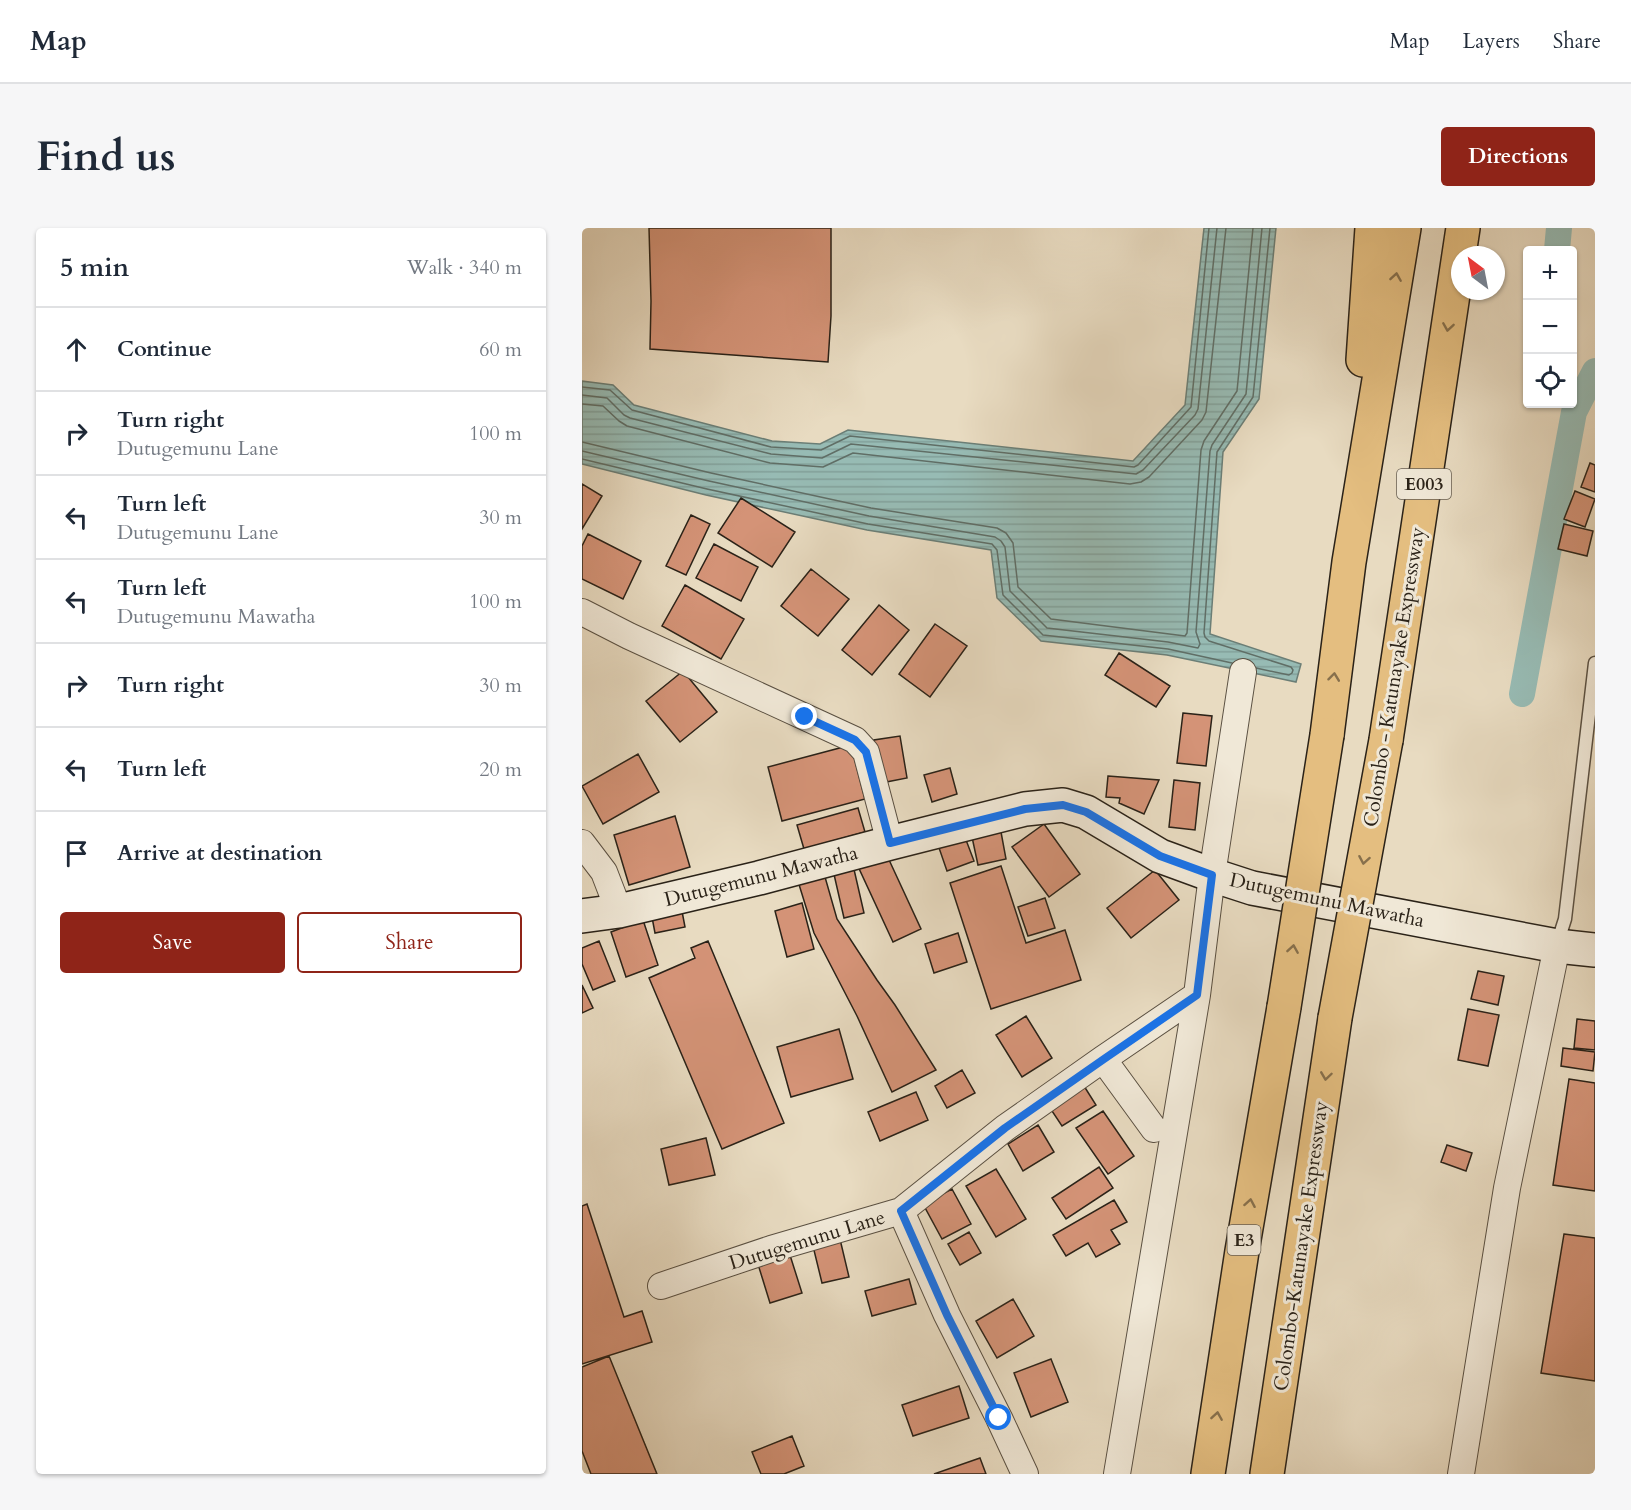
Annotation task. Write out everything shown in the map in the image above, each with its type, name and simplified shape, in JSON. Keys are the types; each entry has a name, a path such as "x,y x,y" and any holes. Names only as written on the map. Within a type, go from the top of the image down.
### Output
{"highway":[{"path":"1349,562 1372,228"},
{"path":"1349,562 1404,228"},
{"name":"Colombo - Katunayake Expressway","path":"1335,1018 1386,740 1463,228"},
{"name":"E3","path":"1208,1474 1242,1251 1327,735 1349,562"},
{"name":"Colombo-Katunayake Expressway","path":"1267,1474 1335,1018"}],"street":[{"path":"582,612 855,740 866,752 890,843"},
{"path":"1117,1474 1197,995 1212,875 1243,672"},
{"name":"Dutugemunu Mawatha","path":"582,916 620,911 759,878 1025,809 1063,805 1086,812 1160,856 1252,888 1557,946 1595,950"},
{"path":"582,843 604,872 620,911"},
{"path":"1461,1474 1508,1188 1557,946"},
{"name":"Dutugemunu Lane","path":"661,1286 771,1249 901,1211 1005,1128 1197,995"},
{"path":"1104,1059 1154,1129"},
{"path":"901,1211 947,1315 1025,1474"}],"lane":[{"path":"1557,946 1565,919 1595,663"}],"water":[{"path":"1204,228 1276,228 1259,399 1223,452 1210,634 1301,664 1296,682 1167,655 1041,641 997,598 991,550 867,530 706,495 582,464 582,381 613,385 634,405 772,441 820,444 848,430 1133,461 1185,405"}],"building":[{"path":"649,228 831,228 831,316 828,362 650,349"},
{"path":"1590,463 1595,465 1595,492 1581,487"},
{"path":"582,484 602,496 582,529"},
{"path":"1575,491 1595,499 1585,527 1564,519"},
{"path":"741,498 795,532 772,567 718,533"},
{"path":"691,515 710,524 686,575 666,566"},
{"path":"1564,524 1593,531 1587,556 1558,549"},
{"path":"588,534 641,561 623,599 582,579 582,546"},
{"path":"714,544 758,567 741,601 696,578"},
{"path":"811,569 849,599 818,636 781,606"},
{"path":"685,585 744,619 721,659 662,626"},
{"path":"879,605 909,630 872,675 842,650"},
{"path":"935,624 967,646 930,697 899,674"},
{"path":"1119,653 1170,686 1156,707 1105,675"},
{"path":"683,671 717,712 680,742 646,701"},
{"path":"1183,713 1212,716 1206,766 1177,763"},
{"path":"900,736 907,778 881,783 874,740"},
{"path":"851,745 865,799 782,821 768,767"},
{"path":"638,754 659,792 603,824 582,786"},
{"path":"950,768 957,794 932,802 924,775"},
{"path":"1108,776 1159,780 1144,814 1119,803 1120,798 1106,797"},
{"path":"1174,780 1200,783 1195,830 1169,827"},
{"path":"858,808 865,832 804,849 797,825"},
{"path":"675,816 690,867 629,885 614,835"},
{"path":"1044,824 1080,874 1049,897 1012,847"},
{"path":"963,832 974,861 947,871 937,842"},
{"path":"1001,832 1006,859 978,865 972,837"},
{"path":"884,849 921,929 893,942 856,862"},
{"path":"853,865 864,913 844,918 833,870"},
{"path":"1001,866 1026,943 1065,930 1081,980 991,1009 950,883"},
{"path":"823,870 837,919 936,1070 892,1092 857,1016 814,933 797,878"},
{"path":"1155,870 1179,900 1131,938 1107,908"},
{"path":"1045,898 1055,928 1028,936 1018,907"},
{"path":"802,903 814,949 787,957 775,911"},
{"path":"681,906 685,927 655,933 651,912"},
{"path":"643,920 658,965 626,977 611,932"},
{"path":"958,933 967,962 934,973 925,944"},
{"path":"599,941 615,981 593,990 582,964 582,948"},
{"path":"708,941 784,1123 722,1149 649,978 695,958 691,948"},
{"path":"1478,971 1504,976 1498,1005 1471,999"},
{"path":"582,985 593,1008 582,1013"},
{"path":"1468,1009 1499,1015 1488,1066 1458,1060"},
{"path":"1026,1016 1052,1058 1022,1077 996,1035"},
{"path":"1577,1019 1595,1021 1595,1050 1574,1048"},
{"path":"839,1029 853,1079 791,1097 777,1047"},
{"path":"1563,1048 1595,1052 1593,1071 1561,1066"},
{"path":"962,1070 975,1093 947,1108 935,1086"},
{"path":"1569,1079 1595,1083 1595,1191 1553,1185"},
{"path":"1084,1086 1096,1105 1062,1126 1050,1108"},
{"path":"916,1092 928,1120 880,1141 868,1112"},
{"path":"1103,1111 1134,1156 1108,1174 1076,1128"},
{"path":"1038,1125 1054,1152 1023,1171 1008,1144"},
{"path":"706,1138 715,1175 669,1185 661,1149"},
{"path":"1447,1145 1472,1153 1466,1171 1441,1162"},
{"path":"1099,1167 1113,1188 1066,1219 1052,1198"},
{"path":"996,1169 1026,1219 996,1237 966,1186"},
{"path":"952,1189 971,1224 942,1239 923,1204"},
{"path":"1114,1200 1127,1222 1111,1230 1120,1244 1096,1257 1088,1243 1066,1256 1053,1235"},
{"path":"587,1204 624,1317 642,1311 652,1342 582,1364 582,1206"},
{"path":"969,1232 981,1253 960,1265 948,1244"},
{"path":"1564,1234 1595,1238 1595,1381 1541,1373"},
{"path":"839,1235 849,1277 822,1283 812,1242"},
{"path":"789,1252 802,1293 770,1303 757,1261"},
{"path":"909,1279 916,1304 872,1316 865,1291"},
{"path":"1013,1299 1034,1336 997,1358 976,1321"},
{"path":"609,1356 657,1474 591,1474 582,1451 582,1367"},
{"path":"1051,1359 1068,1402 1031,1417 1014,1373"},
{"path":"959,1386 969,1418 913,1436 902,1405"},
{"path":"792,1436 804,1466 784,1474 761,1474 752,1452"},
{"path":"980,1458 986,1474 934,1474"}],"waterway":[{"path":"1557,246 1559,228"},
{"path":"1522,694 1574,412 1595,371"}],"route":[{"path":"805,717 855,740 866,752 890,843 1025,809 1063,805 1086,812 1160,856 1212,875 1197,995 1005,1128 901,1211 947,1315 999,1418"}]}
